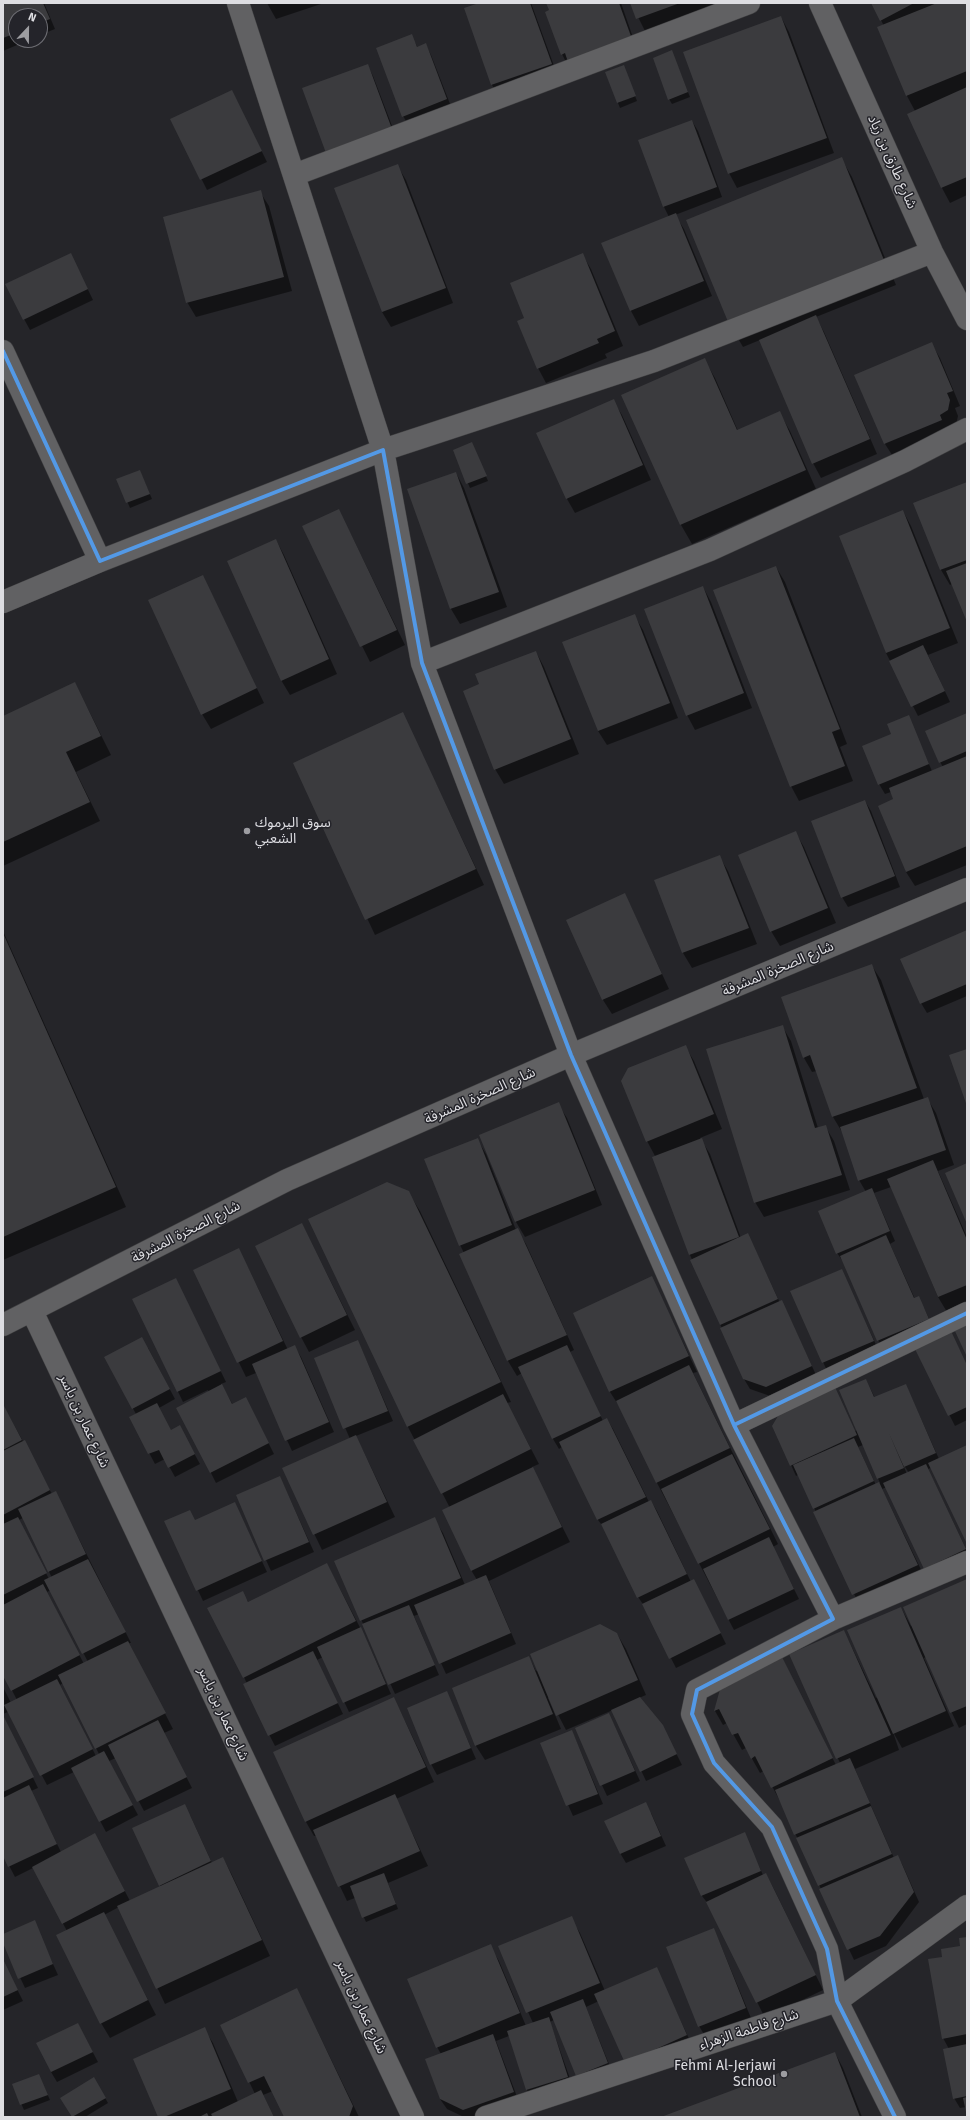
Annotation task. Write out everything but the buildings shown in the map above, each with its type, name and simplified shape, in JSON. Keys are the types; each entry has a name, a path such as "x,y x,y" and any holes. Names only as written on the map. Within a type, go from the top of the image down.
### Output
{"street":[{"path":"238,3 383,450 422,663 571,1055 734,1425 833,1619"},
{"path":"294,175 749,3"},
{"name":"شارع طارق بن زياد","path":"820,3 932,252 967,319"},
{"path":"3,602 100,561 383,450 654,361 932,252"},
{"path":"3,351 100,561"},
{"path":"422,663 710,550 905,461 967,429"},
{"name":"شارع الصخرة المشرفة","path":"3,1325 287,1180 571,1055 967,889"},
{"name":"شارع عمار بن ياسر","path":"32,1311 413,2117"},
{"path":"734,1425 967,1313"},
{"path":"894,2117 837,2001 827,1950 772,1827 714,1763 692,1714 697,1690 833,1619 967,1562"},
{"name":"شارع فاطمة الزهراء","path":"486,2117 837,2001 967,1906"}],"cycle path":[{"path":"3,351 100,561 383,450 422,663 571,1055 734,1425"},
{"path":"895,2117 837,2001 827,1949 772,1827 714,1763 692,1714 697,1690 833,1619 734,1425 967,1313"}],"place":[{"name":"سوق اليرموك الشعبي","path":"247,831"},
{"name":"Fehmi Al-Jerjawi School","path":"784,2074"}]}
